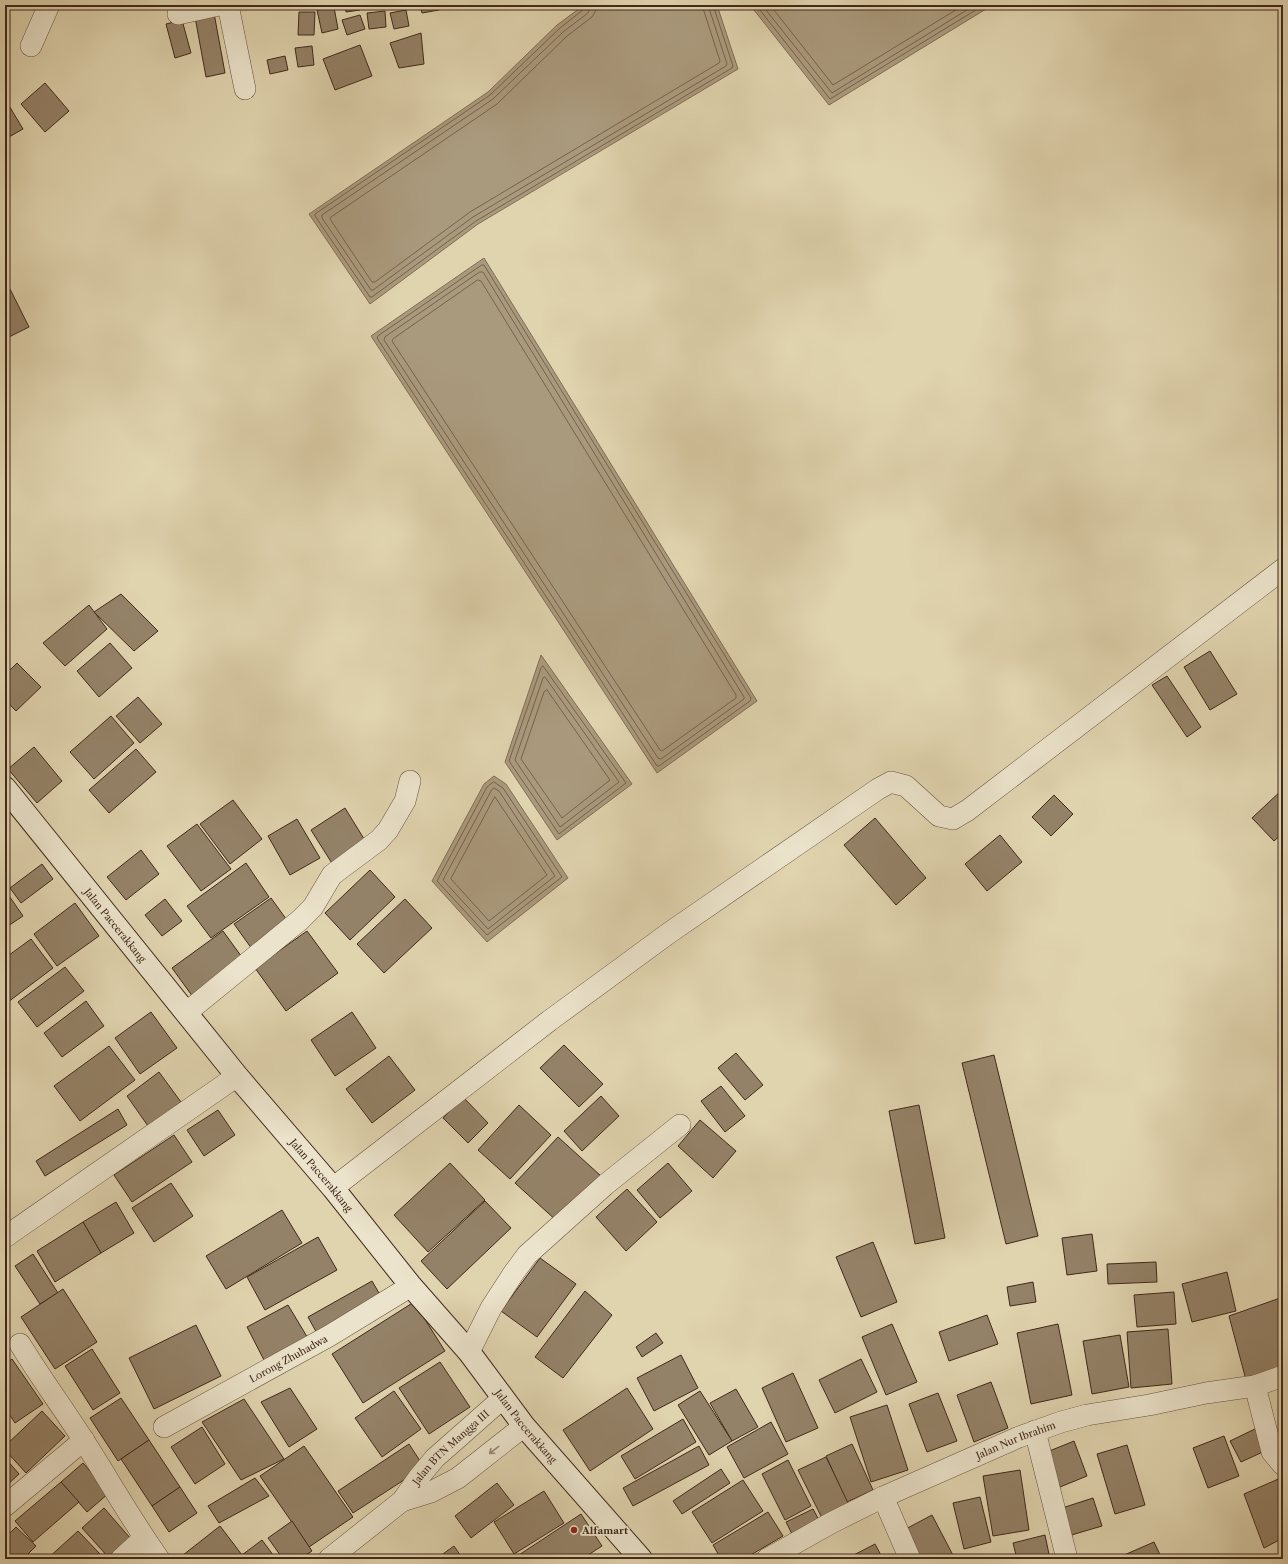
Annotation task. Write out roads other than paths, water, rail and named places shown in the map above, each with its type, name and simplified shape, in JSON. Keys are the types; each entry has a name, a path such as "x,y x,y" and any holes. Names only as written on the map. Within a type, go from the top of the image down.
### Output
{"main road":[{"name":"Jalan Paccerakkang","path":"5,788 237,1076 333,1188 411,1286 469,1352 524,1426 640,1559"}],"street":[{"path":"31,46 49,5"},
{"path":"178,14 219,5"},
{"path":"228,5 245,89"},
{"path":"333,1188 549,1021 663,937 878,790 891,782 906,786 939,816 953,819 968,810 1283,568"},
{"path":"186,1013 300,920 313,907 332,875 379,840 388,830 405,801 410,781"},
{"path":"5,1237 237,1076"},
{"path":"469,1352 491,1308 512,1274 527,1255 605,1185 680,1125"},
{"name":"Lorong Zhuhadwa","path":"164,1428 329,1336 411,1286"},
{"path":"20,1344 84,1440 144,1538 159,1559"},
{"name":"Jalan Nur Ibrahim","path":"767,1559 831,1523 883,1497 1035,1431 1087,1415 1149,1405 1206,1393 1255,1386 1283,1376"},
{"path":"1255,1386 1272,1452 1283,1465"},
{"name":"Jalan BTN Mangga III","path":"329,1559 402,1502 419,1477 435,1458 503,1398"},
{"name":"Jalan BTN Mangga III","path":"402,1502 431,1492 458,1478 524,1426"},
{"path":"1035,1431 1067,1559"},
{"path":"5,1506 84,1440"},
{"path":"883,1497 910,1559"},
{"path":"121,1559 144,1538"}],"water":[{"path":"584,5 717,5 738,69 478,224 370,304 309,214 488,92 557,25"},
{"path":"750,5 983,5 986,9 829,105"},
{"path":"484,258 757,701 657,773 371,336"},
{"path":"541,655 632,784 557,840 505,762"},
{"path":"494,776 506,784 568,878 487,942 432,881 484,784"}],"place":[{"name":"Alfamart","path":"574,1530"}]}
